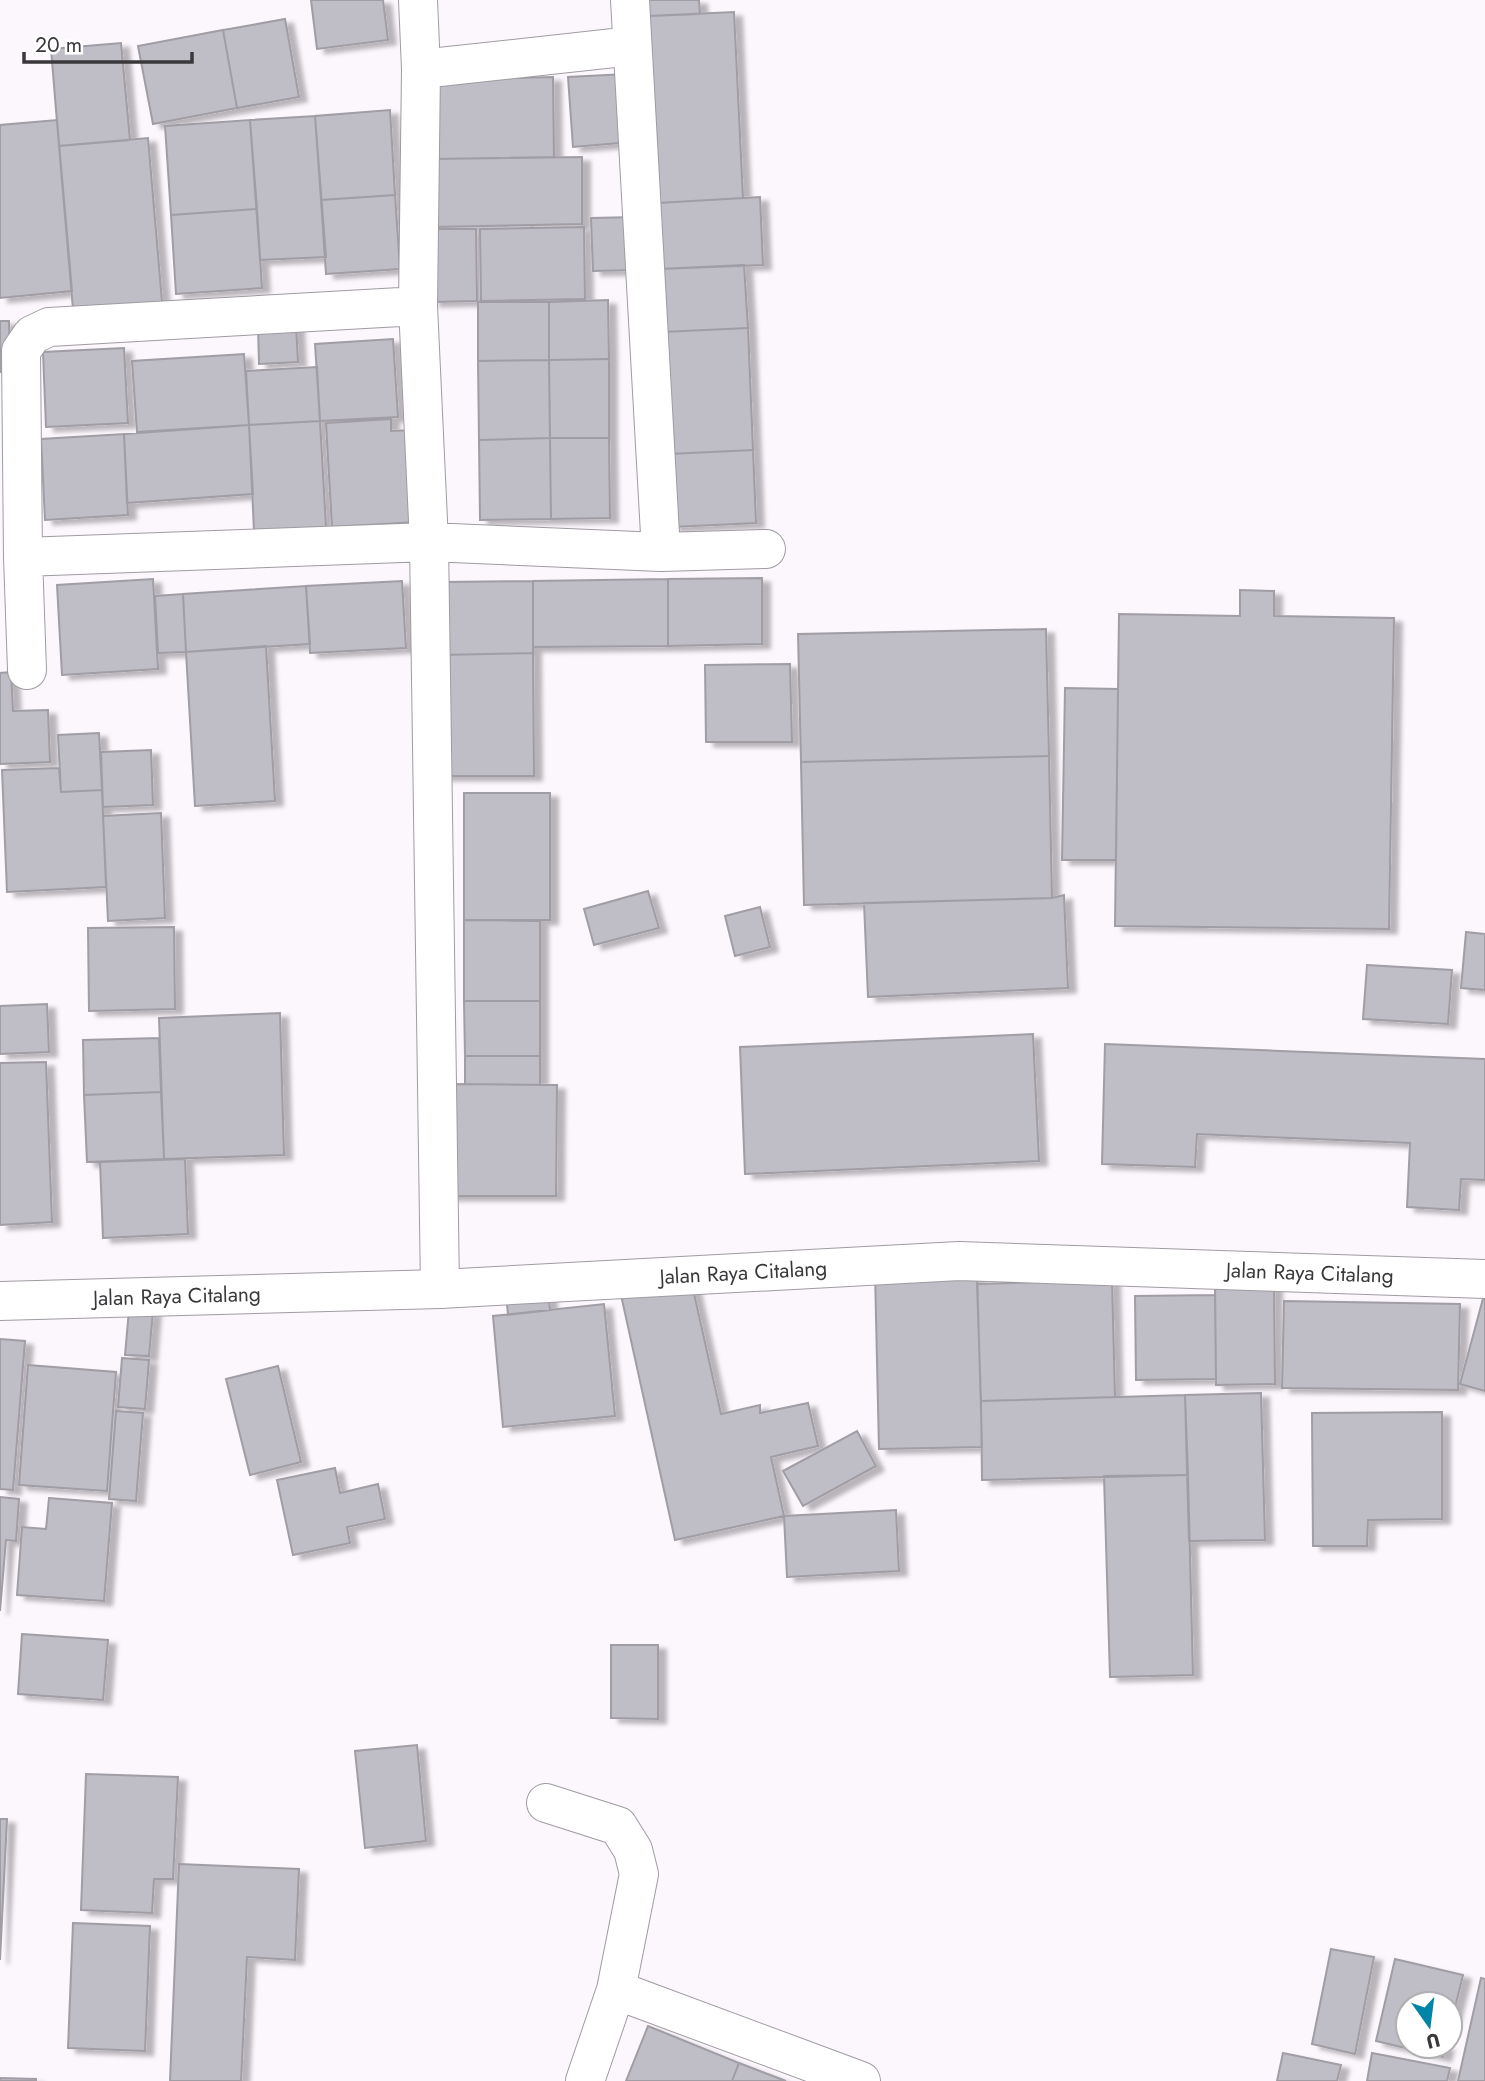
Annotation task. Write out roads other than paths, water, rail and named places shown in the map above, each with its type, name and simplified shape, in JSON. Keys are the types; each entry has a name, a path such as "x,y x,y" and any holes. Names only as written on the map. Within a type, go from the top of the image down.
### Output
{"street":[{"path":"418,0 421,69 418,306 429,542 440,1289"},
{"path":"630,0 661,552"},
{"path":"421,69 632,46"},
{"path":"27,670 20,351 32,335 49,327 418,306"},
{"path":"23,557 429,542 661,552 766,549"},
{"name":"Jalan Raya Citalang","path":"0,1301 440,1289 959,1261 1485,1279"},
{"path":"546,1803 618,1826 633,1850 639,1874 616,1990 585,2081"},
{"path":"616,1990 862,2081"}]}
